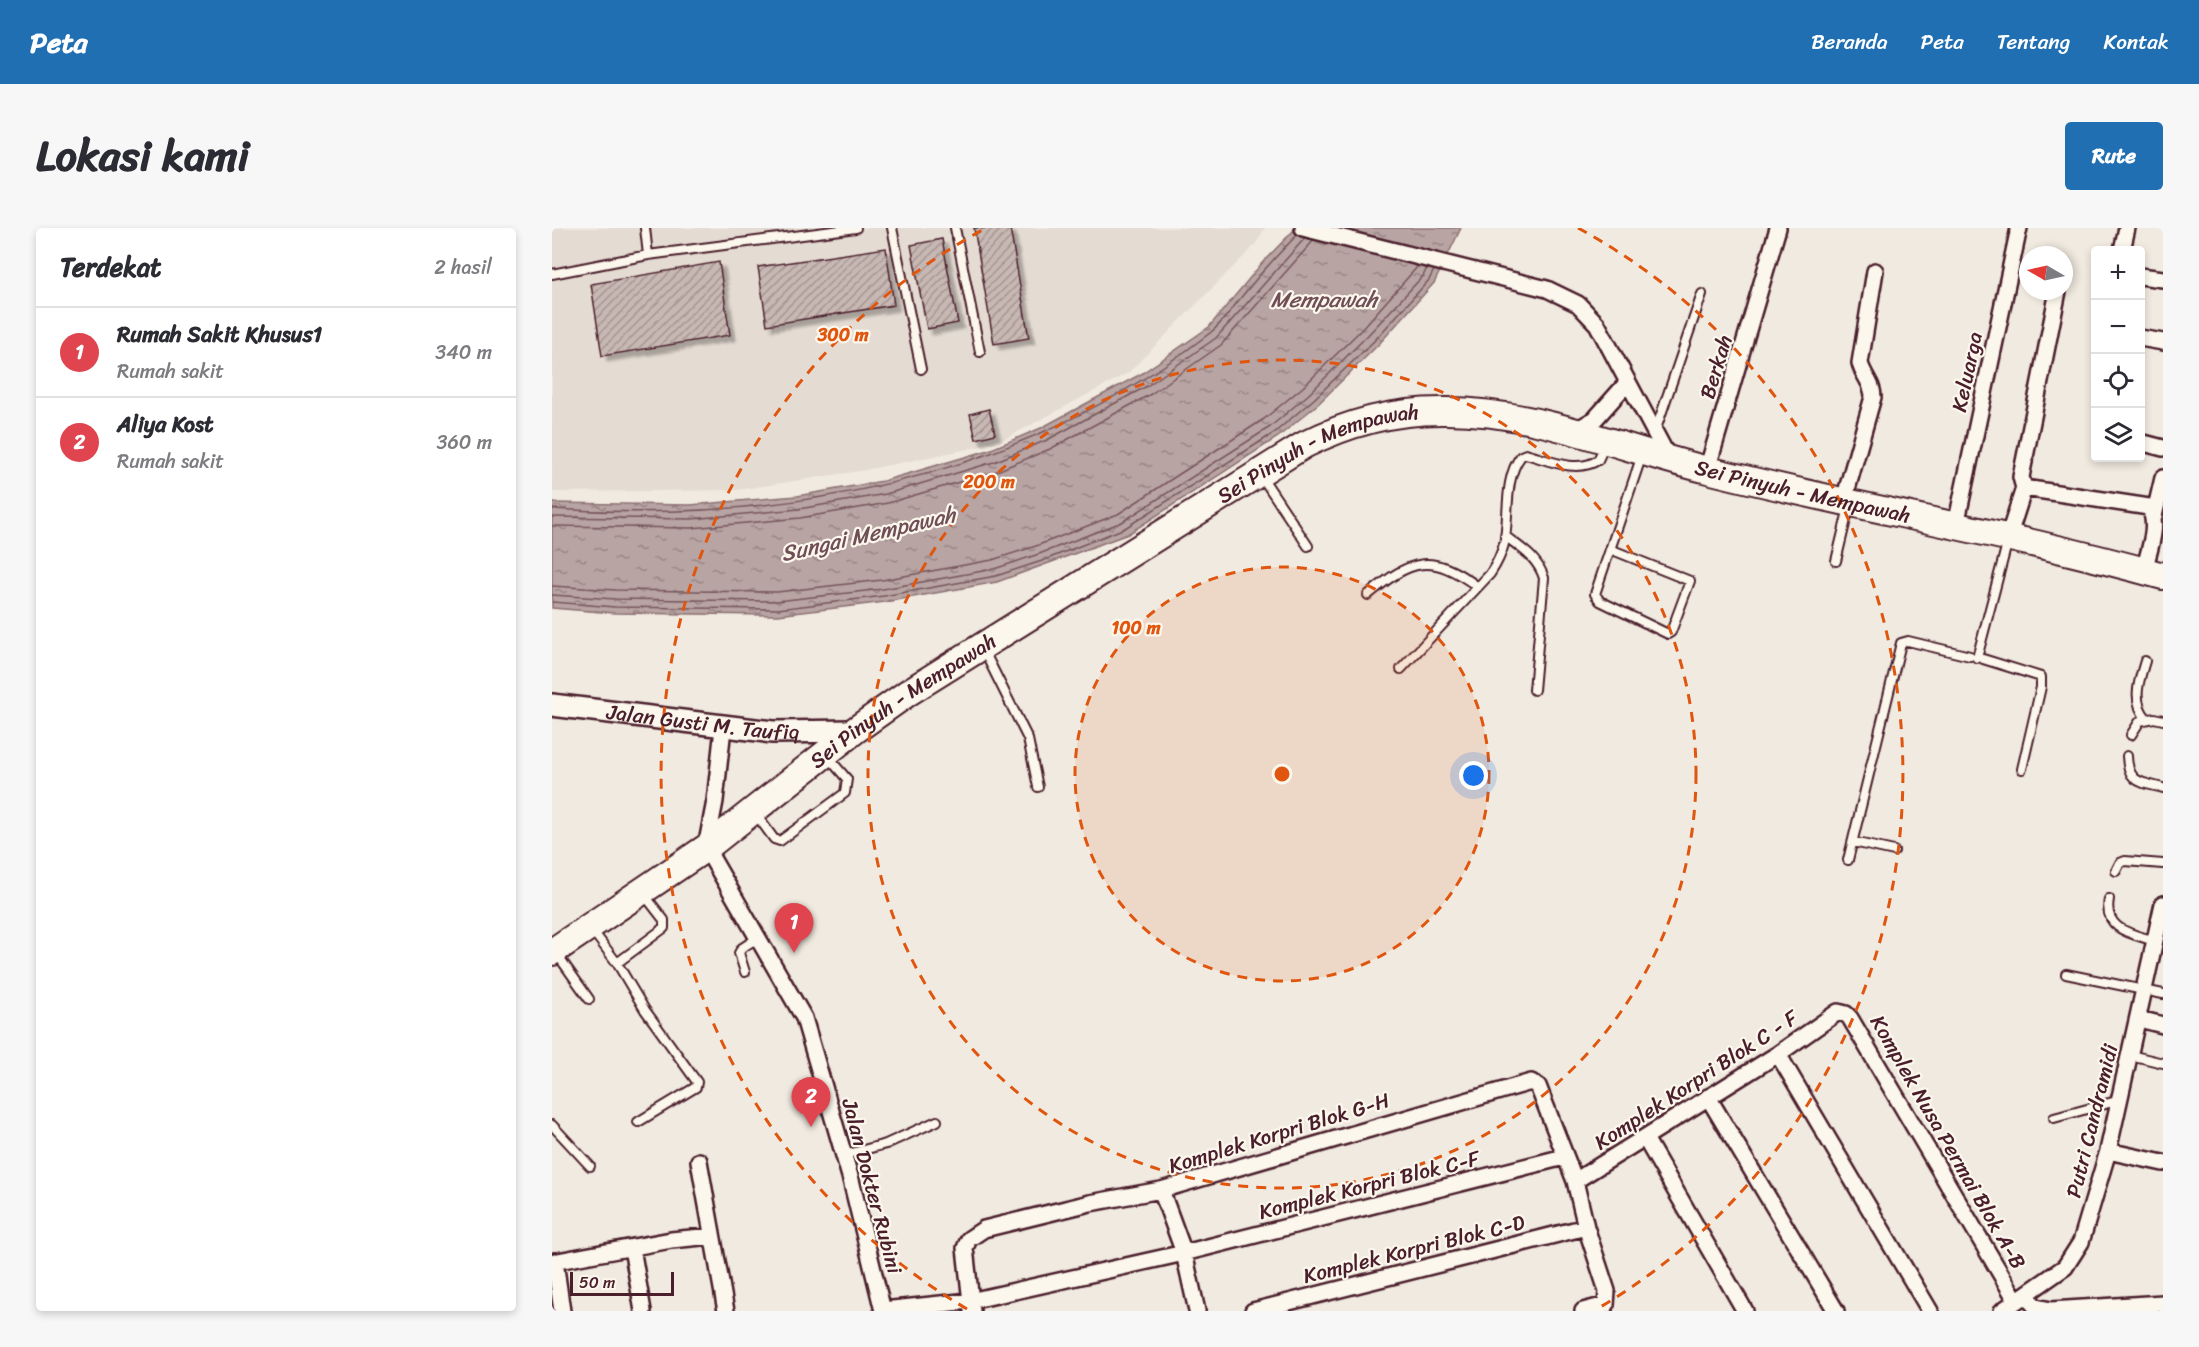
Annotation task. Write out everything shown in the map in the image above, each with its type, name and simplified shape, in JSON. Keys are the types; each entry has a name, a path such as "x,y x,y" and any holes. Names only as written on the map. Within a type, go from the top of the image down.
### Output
{"highway":[{"name":"Sei Pinyuh - Mempawah","path":"558,956 595,933 643,892 833,763 854,731 909,692 1259,473 1336,429 1404,413 1448,410 1498,415 1607,440 1649,442 1669,459 1707,470 1956,525 2153,573"}],"main road":[{"name":"Jalan Gusti M. Taufiq","path":"552,705 723,728 805,733 854,731"}],"street":[{"path":"1303,228 1547,289 1578,304 1597,324 1627,383 1649,442"},
{"name":"Berkah","path":"1707,470 1778,228"},
{"name":"Keluarga","path":"1956,525 2019,228"},
{"path":"2123,246 2127,228"},
{"path":"1847,501 1873,396 1871,383 1862,372 1860,363 1875,272"},
{"path":"2145,277 2163,279"},
{"path":"2008,538 2024,488 2021,477 2056,300"},
{"path":"2145,339 2163,342"},
{"path":"1573,432 1595,419 1627,383"},
{"path":"2145,443 2163,448"},
{"path":"2153,573 2154,516 2163,478"},
{"path":"2024,488 2149,507 2154,516"},
{"path":"706,848 715,801 723,728"},
{"name":"Jalan Dokter Rubini","path":"706,848 804,1018 844,1155 883,1310"},
{"name":"Putri Candramidi","path":"2002,1311 2065,1267 2078,1250 2108,1150 2163,904"},
{"name":"Komplek Korpri Blok C - F","path":"1575,1181 1778,1054 1838,1012"},
{"name":"Komplek Nusa Permai Blok A-B","path":"1838,1012 1850,1018 2021,1297"},
{"path":"2139,1019 2163,1025"},
{"path":"1778,1054 1930,1311"},
{"name":"Komplek Korpri Blok G-H","path":"961,1304 965,1248 969,1239 984,1229 1090,1203 1161,1190 1527,1083 1538,1086 1564,1157"},
{"path":"1708,1097 1836,1311"},
{"path":"1645,1138 1745,1311"},
{"path":"2108,1150 2163,1163"},
{"path":"1564,1157 1575,1181 1608,1301 1606,1305 1583,1311"},
{"name":"Komplek Korpri Blok C-F","path":"883,1310 961,1304 1184,1253 1564,1157"},
{"path":"699,1161 726,1311"},
{"path":"1161,1190 1184,1253 1197,1311"},
{"name":"Komplek Korpri Blok C-D","path":"1253,1311 1586,1227"},
{"path":"562,1311 553,1261 671,1239 712,1236"},
{"path":"632,1248 643,1311"},
{"path":"2021,1297 2036,1307 2051,1311 2163,1303"}],"lane":[{"path":"645,228 648,255"},
{"path":"552,274 648,255 810,231 856,228"},
{"path":"892,228 921,369"},
{"path":"955,228 980,352"},
{"path":"1610,549 1690,581 1671,632 1668,634 1597,598 1595,594 1610,549 1702,294"},
{"path":"1401,669 1478,587 1499,560 1505,536 1513,476 1521,456 1526,454 1573,467 1583,466 1598,460 1607,440"},
{"path":"1259,473 1308,546"},
{"path":"1836,561 1847,501"},
{"path":"1505,536 1532,555 1540,566 1544,578 1534,690"},
{"path":"1977,658 2008,538"},
{"path":"1368,595 1393,574 1420,565 1445,566 1478,587"},
{"path":"1848,860 1901,643 1908,641 2041,677 2041,687 2022,769"},
{"path":"982,647 1028,739 1038,786"},
{"path":"2145,660 2137,686 2137,700 2139,711 2147,719"},
{"path":"2132,735 2136,726 2147,719 2163,720"},
{"path":"2127,756 2128,770 2135,780 2163,788"},
{"path":"757,816 774,839 783,840 845,793 848,783 833,763"},
{"path":"1852,842 1894,850"},
{"path":"2116,871 2120,863 2125,861 2163,864"},
{"path":"617,963 664,928 664,920 643,892"},
{"path":"2109,899 2109,916 2114,925 2121,931 2155,941"},
{"path":"595,933 617,963 645,1010 697,1082 696,1087 638,1122"},
{"path":"745,972 739,953 742,948 759,937"},
{"path":"558,956 589,999"},
{"path":"2066,974 2163,994"},
{"path":"2130,1055 2163,1063"},
{"path":"2054,1118 2120,1100"},
{"path":"844,1155 886,1144 938,1120"},
{"path":"552,1125 590,1167"}],"shaded area":[{"path":"552,228 1265,228 1255,245 1128,373 997,443 865,470 737,490 552,492"}],"water":[{"name":"Mempawah","path":"1296,228 1461,228 1434,283 1378,345 1318,404 1278,437 1128,534 997,582 885,602 778,615 614,613 552,608 552,503 690,505 797,496 883,481 989,450 1041,428 1141,374 1209,327 1263,262"}],"building":[{"path":"974,228 1010,228 1029,338 994,344"},
{"path":"942,239 958,323 927,329 911,245"},
{"path":"886,248 894,305 767,325 758,267"},
{"path":"719,262 730,335 602,356 591,284"},
{"path":"989,409 995,434 976,439 970,414"}],"place":[{"name":"Rumah Sakit Khusus1","path":"794,953"},
{"name":"Aliya Kost","path":"811,1127"}],"water label":[{"name":"Sungai Mempawah","path":"868,534"}]}
